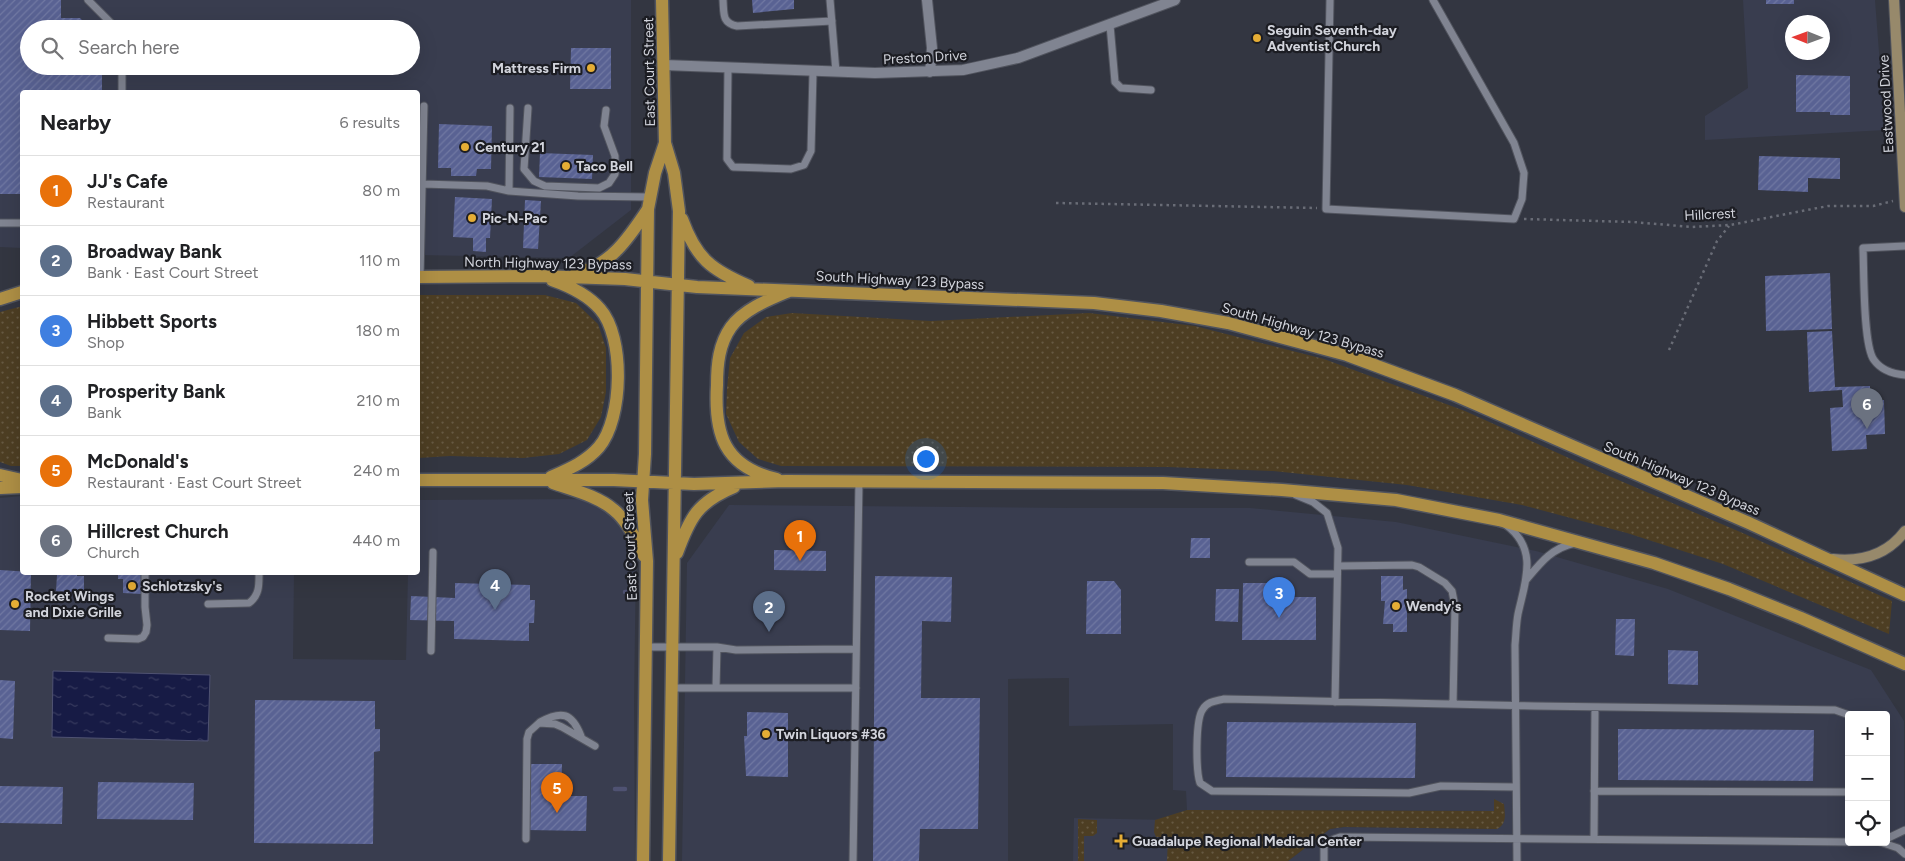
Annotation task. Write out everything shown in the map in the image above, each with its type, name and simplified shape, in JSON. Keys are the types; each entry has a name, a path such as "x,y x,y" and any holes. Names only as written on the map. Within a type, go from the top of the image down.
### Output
{"main road":[{"name":"East Court Street","path":"662,0 665,143 674,173 679,210 668,861"},
{"name":"Eastwood Drive","path":"1894,0 1905,207"},
{"name":"East Court Street","path":"643,861 647,561 642,500 646,454 649,203 655,173 665,143"},
{"path":"556,276 584,271 601,263 616,251 632,232 649,203"},
{"path":"679,210 688,235 702,259 733,279 756,289"},
{"path":"538,276 566,285 579,292 600,309 610,325 616,349 616,407 609,430 599,447 584,460 571,468 544,479"},
{"name":"North Highway 123 Bypass","path":"420,278 556,276 647,281 678,285"},
{"name":"South Highway 123 Bypass","path":"678,285 1094,303 1161,310 1228,323 1284,337 1347,355 1455,394 1905,595"},
{"path":"0,289 20,288"},
{"path":"786,482 750,470 725,445 718,430 716,408 717,372 724,340 732,326 744,315 775,297 794,290"},
{"path":"0,299 20,293"},
{"path":"0,476 20,480"},
{"path":"544,479 604,503 615,510 627,525 647,561"},
{"path":"420,480 544,479 741,484 786,482 1163,483 1282,490 1396,500 1499,520 1654,563 1729,589 1801,618 1905,664"},
{"path":"673,563 685,530 700,507 715,495 741,484"},
{"path":"0,488 20,487"},
{"path":"1828,559 1848,561 1863,559 1888,548 1905,531"}],"street":[{"path":"927,0 932,48 930,72"},
{"name":"Preston Drive","path":"664,65 813,72 930,72 963,70 1003,62 1057,45 1175,0"}],"lane":[{"path":"88,0 108,20"},
{"path":"722,0 725,19 730,25 832,21"},
{"path":"830,0 836,72"},
{"path":"1330,0 1326,208 1514,219 1522,199 1524,173 1514,143 1433,0"},
{"path":"1110,25 1115,82 1121,88 1151,90"},
{"path":"728,68 727,159 733,167 791,169 804,165 812,151 813,72"},
{"path":"122,75 122,90"},
{"path":"420,237 424,106"},
{"path":"510,108 510,191"},
{"path":"528,108 524,169 534,182 545,186 599,188 609,183 615,174 615,156 604,126 606,110"},
{"path":"423,184 487,186 510,191 649,203"},
{"path":"0,223 20,223"},
{"path":"1905,246 1863,248 1868,343 1874,360 1883,369 1905,375"},
{"path":"853,861 859,482"},
{"path":"1282,490 1314,502 1327,513 1338,548 1335,702"},
{"path":"1499,520 1519,538 1528,560 1527,580 1516,628 1517,861"},
{"path":"1527,580 1541,561 1551,552 1573,543 1581,542"},
{"path":"431,651 433,552"},
{"path":"1249,562 1294,562 1310,574 1337,574"},
{"path":"1338,563 1412,565 1436,576 1452,591 1455,606 1453,704"},
{"path":"108,638 138,639 143,637 146,632 145,575"},
{"path":"208,604 249,603 257,593 259,575"},
{"path":"646,646 717,647 736,650 856,649"},
{"path":"716,688 717,647"},
{"path":"671,688 856,688"},
{"path":"1516,787 1440,786 1409,793 1212,791 1200,783 1197,773 1199,720 1202,709 1211,701 1224,699 1517,706 1835,710 1845,712"},
{"path":"1594,839 1595,707"},
{"path":"526,839 529,732 539,723 552,716 567,716 576,723 581,736"},
{"path":"539,723 554,724 581,736 595,746"},
{"path":"1594,790 1845,792"},
{"path":"1890,837 1905,830"},
{"path":"1324,861 1324,846 1340,837 1845,842"},
{"path":"1890,845 1898,848 1905,854"}],"path":[{"name":"Hillcrest","path":"1514,219 1632,222 1692,227 1730,225 1819,207 1873,206 1904,199"},
{"path":"1056,203 1326,208"},
{"path":"1670,350 1717,241 1730,225"}],"shaded area":[{"path":"0,0 631,0 631,210 569,258 420,255 420,90 20,90 20,248 0,247"},
{"path":"1743,0 1875,0 1885,130 1705,140 1705,116 1748,88"},
{"path":"420,295 545,295 576,303 598,324 606,348 606,392 601,417 587,440 559,454 523,458 450,456 420,458"},
{"path":"20,307 20,466 11,466 0,462 0,312"},
{"path":"792,313 931,321 1089,313 1195,326 1324,359 1465,411 1892,601 1889,634 1723,564 1627,533 1522,505 1407,485 1273,471 1168,467 781,466 758,459 739,442 726,414 727,388 730,358 744,333 766,317"},
{"path":"20,496 20,575 294,575 293,659 406,660 408,575 420,575 420,500 581,499 598,505 620,523 635,548 636,556 634,702 635,861 0,861 0,498"},
{"path":"729,505 1250,508 1396,522 1536,551 1668,589 1871,670 1904,721 1905,861 1288,861 1330,829 1344,827 1497,829 1495,800 1494,811 1187,810 1186,791 1173,790 1173,724 1069,726 1069,678 1008,679 1008,861 682,861 687,563"},
{"path":"1494,799 1504,804 1504,822 1497,829 1344,827 1330,829 1288,861 1167,861 1168,837 1156,837 1154,832 1155,820 1187,810 1494,811"},
{"name":"Guadalupe Regional Medical Center","path":"1074,818 1168,820 1168,861 1073,861"},
{"path":"1078,819 1097,820 1097,833 1093,836 1084,836 1084,861 1078,861"}],"water":[{"path":"53,671 210,675 208,741 52,737"}],"building":[{"path":"0,0 61,0 61,18 80,18 82,20 20,20 20,75 102,75 102,90 20,90 20,194 0,194"},
{"path":"752,0 794,0 794,9 753,13"},
{"path":"1766,0 1794,0 1794,4 1766,4"},
{"name":"Mattress Firm","path":"571,48 611,48 611,89 570,89"},
{"path":"1796,75 1850,76 1850,115 1830,115 1830,112 1796,112"},
{"name":"Century 21","path":"439,124 492,126 491,169 477,169 476,176 451,176 451,168 438,168"},
{"name":"Taco Bell","path":"540,153 593,155 592,179 539,177"},
{"path":"1759,156 1840,158 1840,179 1808,178 1808,192 1758,190"},
{"name":"Pic-N-Pac","path":"455,197 492,199 490,238 486,238 486,252 473,251 473,238 453,237"},
{"name":"Pic-N-Pac","path":"525,200 541,201 538,249 523,248"},
{"path":"1830,273 1832,329 1766,331 1765,276"},
{"path":"1832,331 1835,387 1870,386 1870,401 1884,400 1885,434 1866,435 1867,449 1832,451 1830,408 1843,407 1842,390 1809,392 1807,332"},
{"path":"1191,538 1210,538 1210,558 1190,558"},
{"path":"774,550 826,551 826,571 774,570"},
{"name":"Rocket Wings and Dixie Grille","path":"0,570 20,571 20,575 31,575 30,631 0,630"},
{"path":"57,575 84,576 84,592 56,591"},
{"name":"Schlotzsky's","path":"118,575 144,575 141,594 123,593 123,579 118,579"},
{"path":"875,576 952,577 951,622 922,621 921,698 980,698 978,829 920,829 919,861 873,861"},
{"name":"Wendy's","path":"1381,576 1403,576 1403,590 1407,589 1407,632 1393,632 1393,624 1383,624 1385,601 1381,601"},
{"path":"1087,581 1114,581 1121,590 1121,634 1086,634"},
{"path":"455,583 530,585 530,600 535,600 534,623 529,623 529,641 454,639 454,621 410,620 411,596 455,598"},
{"path":"1243,583 1284,583 1284,597 1316,597 1316,640 1242,640"},
{"path":"1216,589 1239,589 1238,622 1215,621"},
{"path":"1616,619 1635,619 1634,656 1615,655"},
{"path":"1668,650 1698,651 1698,685 1668,684"},
{"path":"0,680 15,681 13,739 0,738"},
{"path":"255,700 375,701 375,729 380,729 380,751 374,752 373,844 254,843"},
{"path":"747,712 788,713 788,777 746,776 744,736 747,736"},
{"path":"1227,722 1416,723 1415,778 1226,777"},
{"path":"1618,729 1814,730 1813,781 1618,780"},
{"path":"528,764 562,764 561,796 587,796 586,831 527,830"},
{"path":"98,782 194,783 193,820 97,819"},
{"path":"0,786 63,787 62,824 0,823"}],"waterway":[{"path":"625,592 631,592"},
{"path":"615,789 625,789"}],"place":[{"name":"Seguin Seventh-day Adventist Church","path":"1257,38"},
{"name":"Mattress Firm","path":"591,68"},
{"name":"Century 21","path":"465,147"},
{"name":"Taco Bell","path":"566,166"},
{"name":"Pic-N-Pac","path":"472,218"},
{"name":"Hillcrest Church","path":"1867,429"},
{"name":"JJ's Cafe","path":"800,561"},
{"name":"Schlotzsky's","path":"132,586"},
{"name":"Rocket Wings and Dixie Grille","path":"15,604"},
{"name":"Wendy's","path":"1396,606"},
{"name":"Prosperity Bank","path":"495,610"},
{"name":"Hibbett Sports","path":"1279,618"},
{"name":"Broadway Bank","path":"769,632"},
{"name":"Twin Liquors #36","path":"766,734"},
{"name":"McDonald's","path":"557,813"},
{"name":"Guadalupe Regional Medical Center","path":"1121,841"}]}
